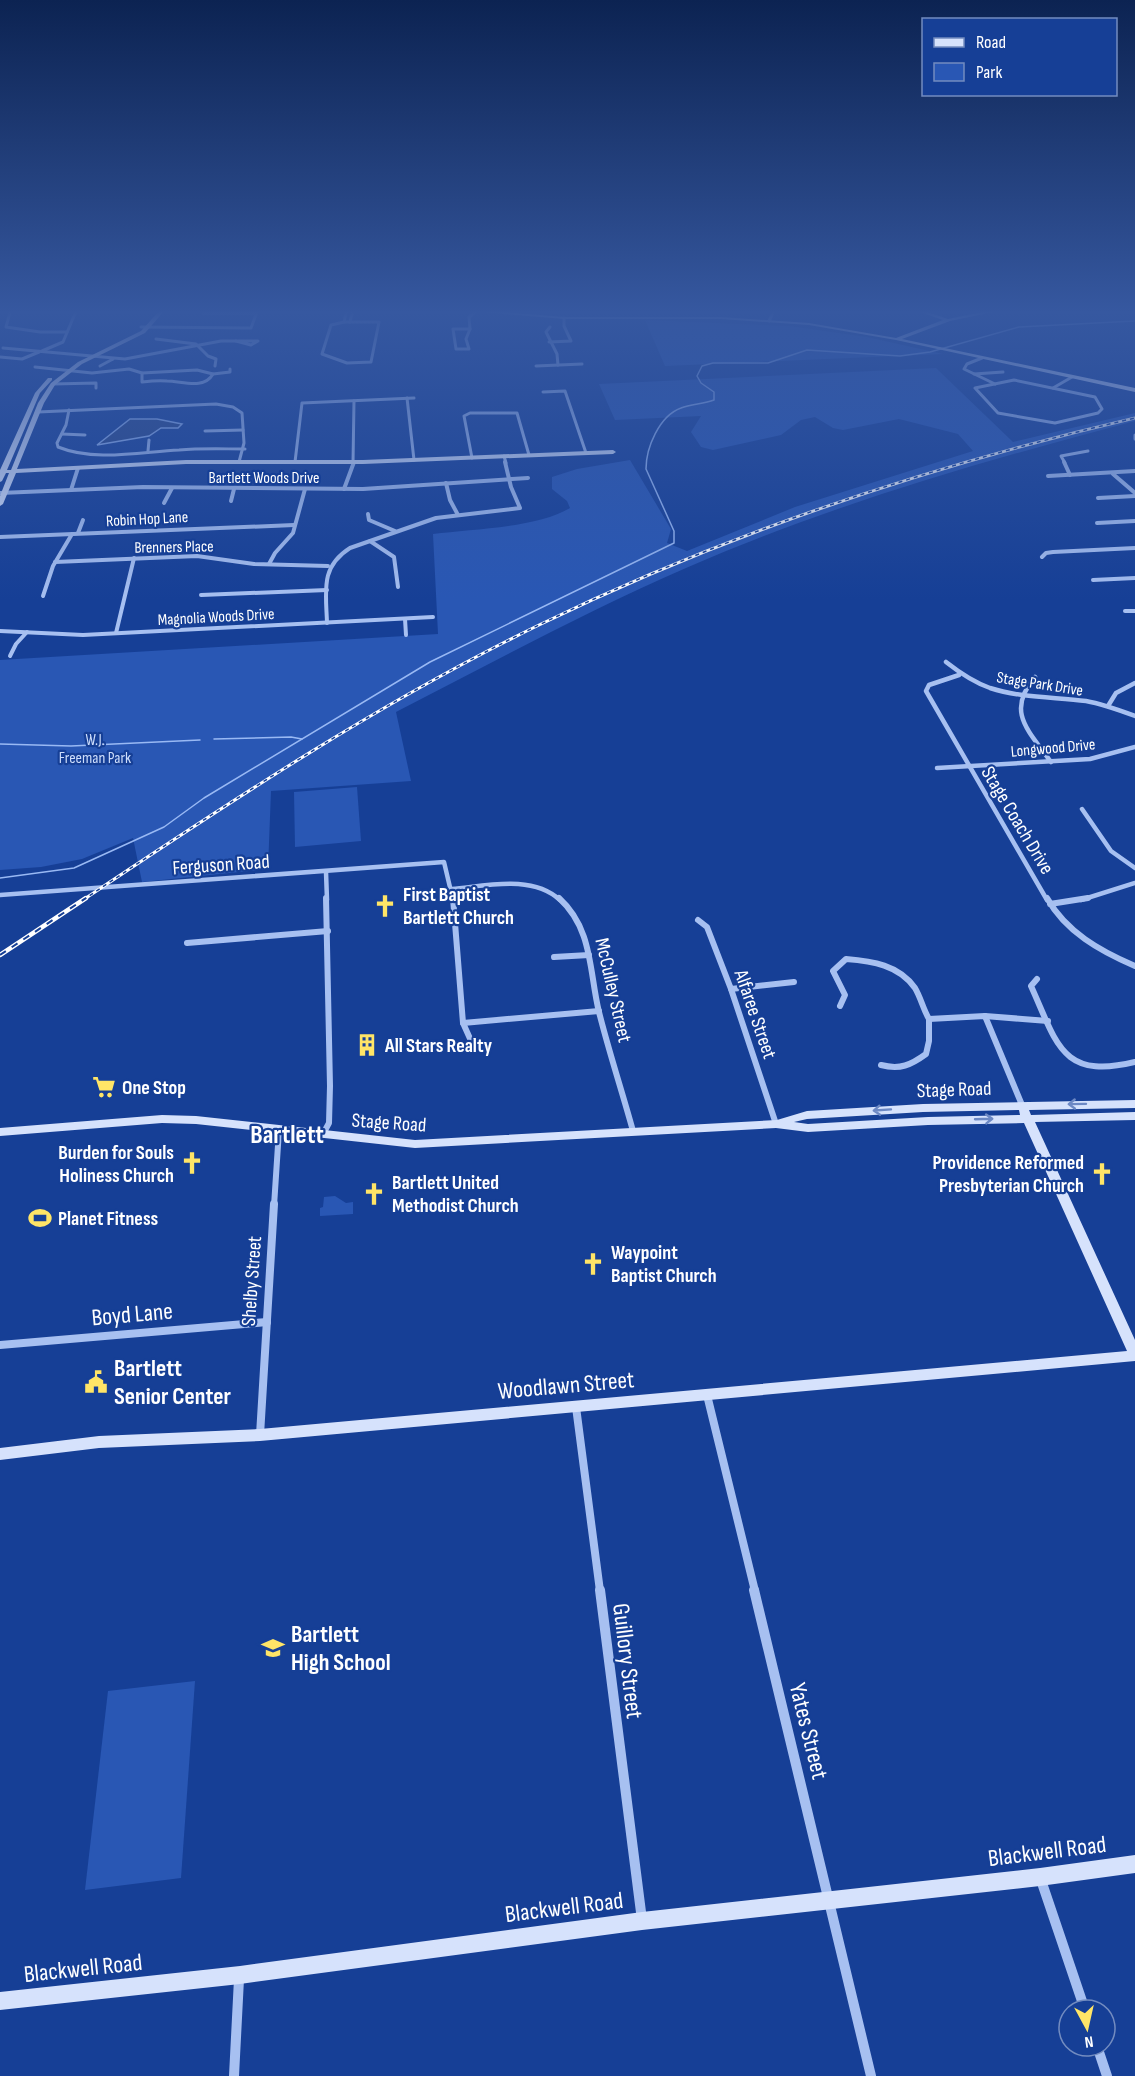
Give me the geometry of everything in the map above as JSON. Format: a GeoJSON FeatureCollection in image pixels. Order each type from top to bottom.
{"type":"FeatureCollection","features":[{"type":"Feature","properties":{"kind":"main road"},"geometry":{"type":"LineString","coordinates":[[0,480],[33,406]]}},
{"type":"Feature","properties":{"kind":"main road"},"geometry":{"type":"LineString","coordinates":[[0,504],[2,493],[12,475],[40,406]]}},
{"type":"Feature","properties":{"kind":"main road"},"geometry":{"type":"LineString","coordinates":[[19,436],[28,435]]}},
{"type":"Feature","properties":{"kind":"main road"},"geometry":{"type":"LineString","coordinates":[[2,472],[12,475],[33,470],[186,462],[354,462],[613,452]]}},
{"type":"Feature","properties":{"kind":"main road"},"geometry":{"type":"LineString","coordinates":[[16,464],[44,470]]}},
{"type":"Feature","properties":{"kind":"main road","name":"Stage Road"},"geometry":{"type":"LineString","coordinates":[[776,1124],[807,1115],[923,1108],[1135,1104]]}},
{"type":"Feature","properties":{"kind":"main road"},"geometry":{"type":"LineString","coordinates":[[1022,1105],[1135,1355]]}},
{"type":"Feature","properties":{"kind":"main road","name":"Stage Road"},"geometry":{"type":"LineString","coordinates":[[0,1131],[162,1119],[196,1120],[415,1144],[776,1124],[808,1128],[1027,1118],[1135,1116]]}},
{"type":"Feature","properties":{"kind":"main road","name":"Woodlawn Street"},"geometry":{"type":"LineString","coordinates":[[0,1454],[99,1442],[260,1435],[1135,1355]]}},
{"type":"Feature","properties":{"kind":"main road","name":"Blackwell Road"},"geometry":{"type":"LineString","coordinates":[[0,2001],[240,1975],[642,1921],[1040,1877],[1135,1864]]}},
{"type":"Feature","properties":{"kind":"street"},"geometry":{"type":"LineString","coordinates":[[191,406],[191,412]]}},
{"type":"Feature","properties":{"kind":"street"},"geometry":{"type":"LineString","coordinates":[[38,412],[195,406]]}},
{"type":"Feature","properties":{"kind":"street"},"geometry":{"type":"LineString","coordinates":[[228,406],[241,412],[246,441],[245,449],[238,462]]}},
{"type":"Feature","properties":{"kind":"street"},"geometry":{"type":"LineString","coordinates":[[295,462],[302,406]]}},
{"type":"Feature","properties":{"kind":"street"},"geometry":{"type":"LineString","coordinates":[[344,489],[354,462],[354,406]]}},
{"type":"Feature","properties":{"kind":"street"},"geometry":{"type":"LineString","coordinates":[[408,406],[414,460]]}},
{"type":"Feature","properties":{"kind":"street"},"geometry":{"type":"LineString","coordinates":[[570,406],[586,453]]}},
{"type":"Feature","properties":{"kind":"street"},"geometry":{"type":"LineString","coordinates":[[992,406],[998,412],[1055,423],[1098,413],[1102,409],[1100,406]]}},
{"type":"Feature","properties":{"kind":"street"},"geometry":{"type":"LineString","coordinates":[[69,410],[57,445],[67,451],[90,454],[245,449]]}},
{"type":"Feature","properties":{"kind":"street"},"geometry":{"type":"LineString","coordinates":[[472,458],[465,414],[517,413],[529,455]]}},
{"type":"Feature","properties":{"kind":"street"},"geometry":{"type":"LineString","coordinates":[[206,431],[243,430]]}},
{"type":"Feature","properties":{"kind":"street"},"geometry":{"type":"LineString","coordinates":[[62,434],[85,435]]}},
{"type":"Feature","properties":{"kind":"street"},"geometry":{"type":"LineString","coordinates":[[148,451],[149,440]]}},
{"type":"Feature","properties":{"kind":"street"},"geometry":{"type":"LineString","coordinates":[[1070,475],[1060,456],[1088,451]]}},
{"type":"Feature","properties":{"kind":"street"},"geometry":{"type":"LineString","coordinates":[[327,622],[328,566],[338,555],[432,519],[520,508],[504,456]]}},
{"type":"Feature","properties":{"kind":"street"},"geometry":{"type":"LineString","coordinates":[[71,490],[78,468]]}},
{"type":"Feature","properties":{"kind":"street"},"geometry":{"type":"LineString","coordinates":[[1048,476],[1135,471]]}},
{"type":"Feature","properties":{"kind":"street"},"geometry":{"type":"LineString","coordinates":[[1113,474],[1135,495]]}},
{"type":"Feature","properties":{"kind":"street","name":"Bartlett Woods Drive"},"geometry":{"type":"LineString","coordinates":[[2,493],[172,488],[344,489],[528,478]]}},
{"type":"Feature","properties":{"kind":"street"},"geometry":{"type":"LineString","coordinates":[[446,483],[450,500],[458,515]]}},
{"type":"Feature","properties":{"kind":"street"},"geometry":{"type":"LineString","coordinates":[[164,503],[172,488]]}},
{"type":"Feature","properties":{"kind":"street"},"geometry":{"type":"LineString","coordinates":[[231,501],[234,489]]}},
{"type":"Feature","properties":{"kind":"street"},"geometry":{"type":"LineString","coordinates":[[269,564],[275,553],[292,534],[305,489]]}},
{"type":"Feature","properties":{"kind":"street"},"geometry":{"type":"LineString","coordinates":[[1098,498],[1135,495]]}},
{"type":"Feature","properties":{"kind":"street"},"geometry":{"type":"LineString","coordinates":[[368,514],[369,520],[396,532]]}},
{"type":"Feature","properties":{"kind":"street"},"geometry":{"type":"LineString","coordinates":[[78,533],[83,520]]}},
{"type":"Feature","properties":{"kind":"street"},"geometry":{"type":"LineString","coordinates":[[1097,523],[1135,521]]}},
{"type":"Feature","properties":{"kind":"street","name":"Robin Hop Lane"},"geometry":{"type":"LineString","coordinates":[[0,537],[294,525]]}},
{"type":"Feature","properties":{"kind":"street"},"geometry":{"type":"LineString","coordinates":[[43,596],[55,562],[72,534]]}},
{"type":"Feature","properties":{"kind":"street"},"geometry":{"type":"LineString","coordinates":[[370,541],[394,556],[398,587]]}},
{"type":"Feature","properties":{"kind":"street"},"geometry":{"type":"LineString","coordinates":[[1042,557],[1046,553],[1053,552],[1135,548]]}},
{"type":"Feature","properties":{"kind":"street","name":"Brenners Place"},"geometry":{"type":"LineString","coordinates":[[55,562],[202,556],[269,564],[328,566]]}},
{"type":"Feature","properties":{"kind":"street"},"geometry":{"type":"LineString","coordinates":[[116,633],[134,558]]}},
{"type":"Feature","properties":{"kind":"street"},"geometry":{"type":"LineString","coordinates":[[1094,580],[1135,578]]}},
{"type":"Feature","properties":{"kind":"street"},"geometry":{"type":"LineString","coordinates":[[202,588],[200,596],[327,590]]}},
{"type":"Feature","properties":{"kind":"street"},"geometry":{"type":"LineString","coordinates":[[1125,611],[1135,611]]}},
{"type":"Feature","properties":{"kind":"street","name":"Magnolia Woods Drive"},"geometry":{"type":"LineString","coordinates":[[0,631],[77,635],[433,617]]}},
{"type":"Feature","properties":{"kind":"street"},"geometry":{"type":"LineString","coordinates":[[405,619],[406,635]]}},
{"type":"Feature","properties":{"kind":"street"},"geometry":{"type":"LineString","coordinates":[[10,656],[14,647],[27,632]]}},
{"type":"Feature","properties":{"kind":"street","name":"Stage Park Drive"},"geometry":{"type":"LineString","coordinates":[[946,662],[959,675],[993,690],[1108,706],[1135,716]]}},
{"type":"Feature","properties":{"kind":"street","name":"Stage Coach Drive"},"geometry":{"type":"LineString","coordinates":[[959,675],[929,685],[926,691],[1050,904],[1064,923],[1100,952],[1135,966]]}},
{"type":"Feature","properties":{"kind":"street"},"geometry":{"type":"LineString","coordinates":[[1035,677],[1021,695],[1020,712],[1025,725],[1051,762]]}},
{"type":"Feature","properties":{"kind":"street"},"geometry":{"type":"LineString","coordinates":[[1108,706],[1116,693],[1135,683]]}},
{"type":"Feature","properties":{"kind":"street","name":"Longwood Drive"},"geometry":{"type":"LineString","coordinates":[[937,768],[1090,759],[1135,747]]}},
{"type":"Feature","properties":{"kind":"street"},"geometry":{"type":"LineString","coordinates":[[1082,809],[1111,851],[1135,868]]}},
{"type":"Feature","properties":{"kind":"street","name":"Ferguson Road"},"geometry":{"type":"LineString","coordinates":[[0,895],[444,862],[452,889]]}},
{"type":"Feature","properties":{"kind":"street"},"geometry":{"type":"LineString","coordinates":[[323,1134],[329,1123],[330,1086],[326,872]]}},
{"type":"Feature","properties":{"kind":"street"},"geometry":{"type":"LineString","coordinates":[[1050,904],[1099,897],[1135,883]]}},
{"type":"Feature","properties":{"kind":"street","name":"McCulley Street"},"geometry":{"type":"LineString","coordinates":[[452,889],[514,884],[531,886],[552,893],[566,905],[585,934],[599,1011],[633,1131]]}},
{"type":"Feature","properties":{"kind":"street"},"geometry":{"type":"LineString","coordinates":[[452,889],[463,1023],[472,1043]]}},
{"type":"Feature","properties":{"kind":"street","name":"Alfaree Street"},"geometry":{"type":"LineString","coordinates":[[698,920],[707,927],[731,989],[776,1124]]}},
{"type":"Feature","properties":{"kind":"street"},"geometry":{"type":"LineString","coordinates":[[187,942],[328,931]]}},
{"type":"Feature","properties":{"kind":"street"},"geometry":{"type":"LineString","coordinates":[[554,957],[589,955]]}},
{"type":"Feature","properties":{"kind":"street"},"geometry":{"type":"LineString","coordinates":[[840,1006],[845,995],[833,971],[846,959],[864,960],[889,966],[906,977],[917,991],[920,1005],[929,1019],[929,1041],[926,1054],[913,1064],[896,1070],[880,1065]]}},
{"type":"Feature","properties":{"kind":"street"},"geometry":{"type":"LineString","coordinates":[[1037,979],[1031,986],[1062,1049],[1070,1059],[1088,1066],[1120,1066],[1135,1062]]}},
{"type":"Feature","properties":{"kind":"street"},"geometry":{"type":"LineString","coordinates":[[731,989],[794,982]]}},
{"type":"Feature","properties":{"kind":"street"},"geometry":{"type":"LineString","coordinates":[[463,1023],[599,1011]]}},
{"type":"Feature","properties":{"kind":"street"},"geometry":{"type":"LineString","coordinates":[[929,1019],[985,1016],[1048,1021]]}},
{"type":"Feature","properties":{"kind":"street"},"geometry":{"type":"LineString","coordinates":[[985,1016],[1022,1105]]}},
{"type":"Feature","properties":{"kind":"street","name":"Shelby Street"},"geometry":{"type":"LineString","coordinates":[[260,1435],[279,1130]]}},
{"type":"Feature","properties":{"kind":"street","name":"Boyd Lane"},"geometry":{"type":"LineString","coordinates":[[0,1345],[267,1322]]}},
{"type":"Feature","properties":{"kind":"street","name":"Yates Street"},"geometry":{"type":"LineString","coordinates":[[707,1395],[871,2076]]}},
{"type":"Feature","properties":{"kind":"street","name":"Guillory Street"},"geometry":{"type":"LineString","coordinates":[[576,1407],[642,1921]]}},
{"type":"Feature","properties":{"kind":"street"},"geometry":{"type":"LineString","coordinates":[[1040,1877],[1081,1998]]}},
{"type":"Feature","properties":{"kind":"street"},"geometry":{"type":"LineString","coordinates":[[234,2076],[240,1975]]}},
{"type":"Feature","properties":{"kind":"street"},"geometry":{"type":"LineString","coordinates":[[1101,2058],[1107,2076]]}},
{"type":"Feature","properties":{"kind":"green space","name":"W.J. Freeman Park"},"geometry":{"type":"Polygon","coordinates":[[[609,406],[975,406],[1013,442],[1135,413],[1135,421],[964,468],[851,504],[740,545],[576,620],[396,712],[411,781],[271,791],[268,869],[142,882],[133,838],[82,859],[41,867],[0,870],[0,660],[438,634],[433,534],[522,524],[556,515],[570,508],[567,501],[552,489],[552,477],[577,469],[630,460],[671,529],[667,543],[687,551],[795,507],[973,451],[958,434],[899,419],[843,430],[833,428],[815,417],[801,420],[781,435],[713,450],[701,447],[691,432],[701,416],[615,420],[609,406]]]}},
{"type":"Feature","properties":{"kind":"green space"},"geometry":{"type":"Polygon","coordinates":[[[357,787],[361,841],[295,847],[294,792],[357,787]]]}},
{"type":"Feature","properties":{"kind":"green space"},"geometry":{"type":"Polygon","coordinates":[[[335,1196],[346,1203],[353,1202],[353,1214],[320,1216],[324,1197],[335,1196]]]}},
{"type":"Feature","properties":{"kind":"green space"},"geometry":{"type":"Polygon","coordinates":[[[195,1681],[181,1878],[85,1890],[108,1691],[195,1681]]]}},
{"type":"Feature","properties":{"kind":"shaded area"},"geometry":{"type":"Polygon","coordinates":[[[130,419],[157,419],[182,424],[178,428],[161,428],[149,436],[97,445],[130,419]]]}},
{"type":"Feature","properties":{"kind":"waterway"},"geometry":{"type":"LineString","coordinates":[[0,878],[74,868],[164,827],[204,798],[430,662],[674,543],[674,531],[646,469],[648,452],[660,425],[673,412],[690,406]]}},
{"type":"Feature","properties":{"kind":"waterway"},"geometry":{"type":"LineString","coordinates":[[214,739],[291,737],[302,739]]}},
{"type":"Feature","properties":{"kind":"waterway"},"geometry":{"type":"LineString","coordinates":[[0,744],[71,746],[200,740]]}},
{"type":"Feature","properties":{"kind":"railway"},"geometry":{"type":"LineString","coordinates":[[86,898],[250,790],[363,720],[480,655],[611,591],[757,531],[906,480],[1135,418]]}},
{"type":"Feature","properties":{"kind":"railway"},"geometry":{"type":"LineString","coordinates":[[0,955],[86,898]]}},
{"type":"Feature","properties":{"kind":"place","name":"First Baptist Bartlett Church"},"geometry":{"type":"Point","coordinates":[385,906]}},
{"type":"Feature","properties":{"kind":"place","name":"All Stars Realty"},"geometry":{"type":"Point","coordinates":[367,1045]}},
{"type":"Feature","properties":{"kind":"place","name":"One Stop"},"geometry":{"type":"Point","coordinates":[104,1087]}},
{"type":"Feature","properties":{"kind":"place","name":"Burden for Souls Holiness Church"},"geometry":{"type":"Point","coordinates":[192,1163]}},
{"type":"Feature","properties":{"kind":"place","name":"Providence Reformed Presbyterian Church"},"geometry":{"type":"Point","coordinates":[1102,1174]}},
{"type":"Feature","properties":{"kind":"place","name":"Bartlett United Methodist Church"},"geometry":{"type":"Point","coordinates":[374,1194]}},
{"type":"Feature","properties":{"kind":"place","name":"Planet Fitness"},"geometry":{"type":"Point","coordinates":[40,1218]}},
{"type":"Feature","properties":{"kind":"place","name":"Waypoint Baptist Church"},"geometry":{"type":"Point","coordinates":[593,1264]}},
{"type":"Feature","properties":{"kind":"place","name":"Bartlett Senior Center"},"geometry":{"type":"Point","coordinates":[96,1382]}},
{"type":"Feature","properties":{"kind":"place","name":"Bartlett High School"},"geometry":{"type":"Point","coordinates":[273,1648]}},
{"type":"Feature","properties":{"kind":"district","name":"Bartlett"},"geometry":{"type":"Point","coordinates":[287,1134]}}]}
